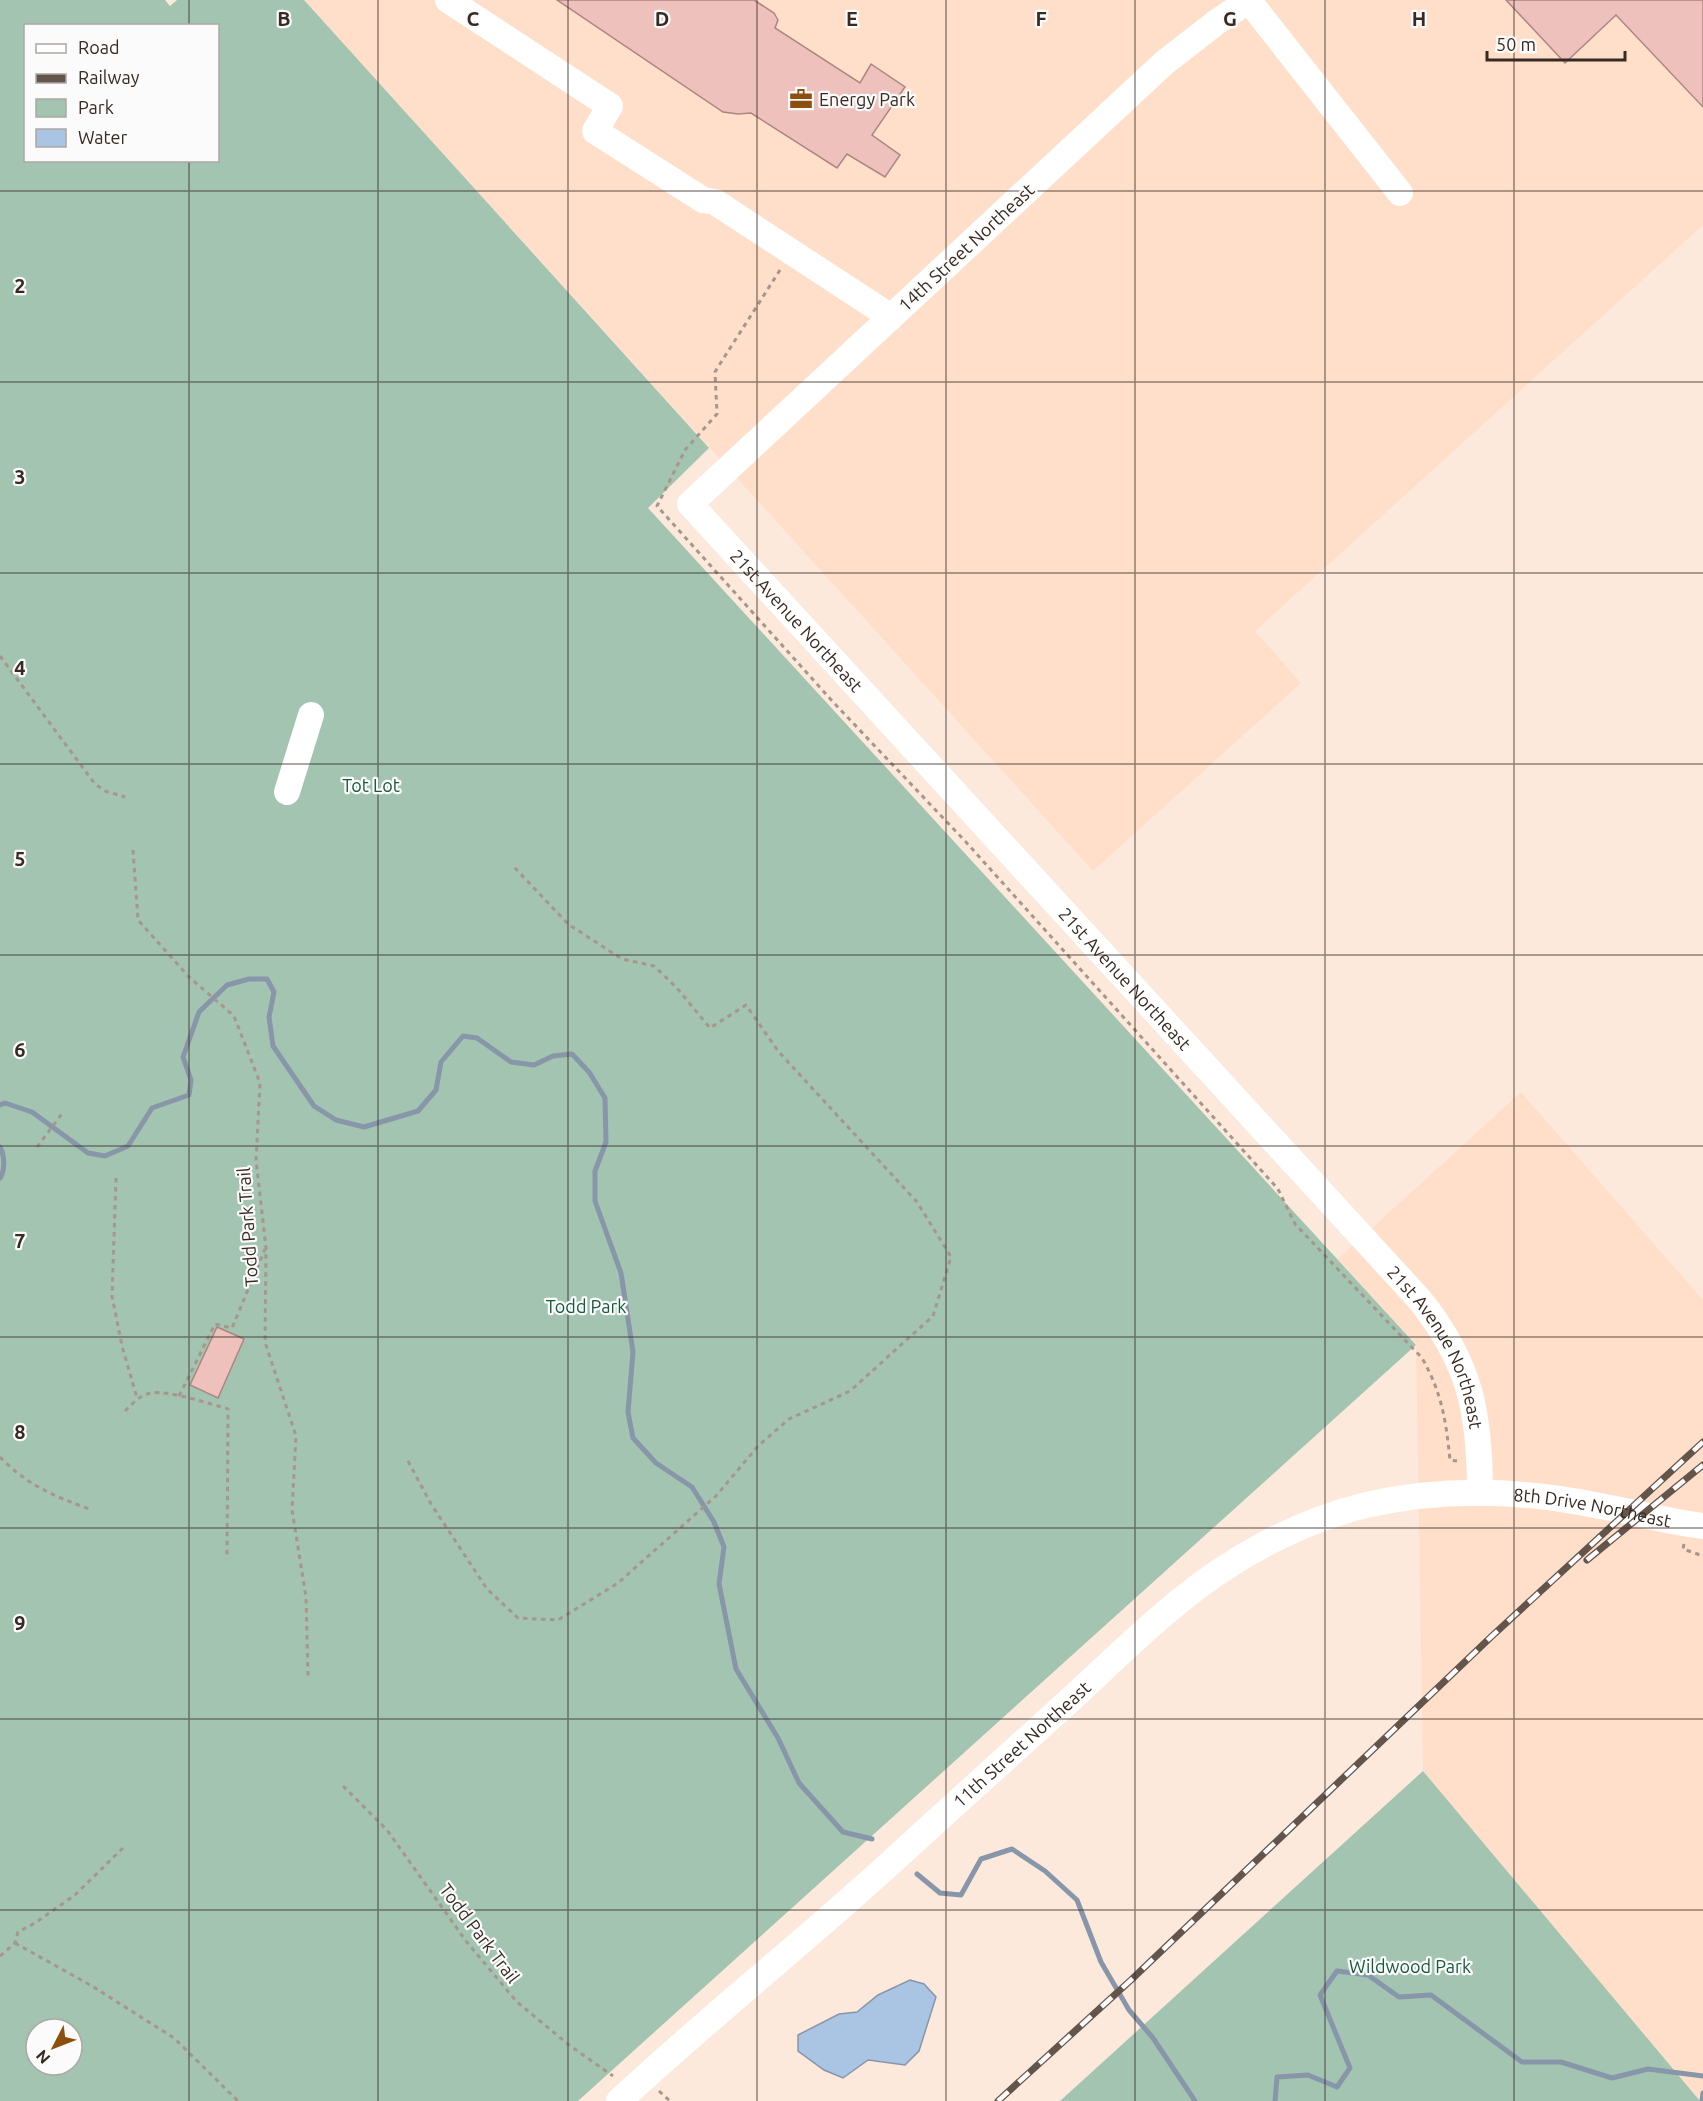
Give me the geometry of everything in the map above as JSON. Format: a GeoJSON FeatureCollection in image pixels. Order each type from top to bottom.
{"type":"FeatureCollection","features":[{"type":"Feature","properties":{"kind":"street"},"geometry":{"type":"LineString","coordinates":[[448,0],[610,106],[595,131],[703,201],[715,202],[793,251],[891,317]]}},
{"type":"Feature","properties":{"kind":"street"},"geometry":{"type":"LineString","coordinates":[[1250,0],[1400,193]]}},
{"type":"Feature","properties":{"kind":"street","name":"14th Street Northeast"},"geometry":{"type":"LineString","coordinates":[[690,504],[1164,63],[1218,21],[1250,0]]}},
{"type":"Feature","properties":{"kind":"street","name":"21st Avenue Northeast"},"geometry":{"type":"LineString","coordinates":[[690,504],[1419,1299],[1440,1325],[1467,1381],[1477,1422],[1480,1492]]}},
{"type":"Feature","properties":{"kind":"street"},"geometry":{"type":"LineString","coordinates":[[287,792],[311,715]]}},
{"type":"Feature","properties":{"kind":"street","name":"8th Drive Northeast"},"geometry":{"type":"LineString","coordinates":[[1480,1492],[1531,1494],[1703,1526]]}},
{"type":"Feature","properties":{"kind":"street","name":"11th Street Northeast"},"geometry":{"type":"LineString","coordinates":[[617,2089],[751,1983],[876,1876],[1176,1604],[1244,1555],[1322,1519],[1365,1506],[1406,1498],[1480,1492]]}},
{"type":"Feature","properties":{"kind":"path"},"geometry":{"type":"LineString","coordinates":[[793,251],[715,372],[717,414],[685,450],[657,506],[834,703],[965,841],[1278,1189],[1295,1224],[1422,1358],[1432,1376],[1445,1413],[1450,1460],[1480,1461]]}},
{"type":"Feature","properties":{"kind":"path"},"geometry":{"type":"LineString","coordinates":[[0,656],[95,784],[105,791],[125,797]]}},
{"type":"Feature","properties":{"kind":"path","name":"Todd Park Trail"},"geometry":{"type":"LineString","coordinates":[[133,850],[138,920],[189,977],[234,1016],[260,1083],[256,1160],[266,1248],[265,1342],[296,1436],[292,1510],[306,1597],[308,1676]]}},
{"type":"Feature","properties":{"kind":"path"},"geometry":{"type":"LineString","coordinates":[[408,1461],[431,1504],[487,1589],[518,1618],[558,1620],[618,1583],[716,1496],[758,1446],[789,1419],[850,1391],[933,1316],[951,1257],[917,1202],[778,1051],[746,1005],[710,1028],[676,987],[654,966],[622,959],[568,924],[514,867]]}},
{"type":"Feature","properties":{"kind":"path"},"geometry":{"type":"LineString","coordinates":[[37,1148],[64,1111]]}},
{"type":"Feature","properties":{"kind":"path"},"geometry":{"type":"LineString","coordinates":[[116,1178],[112,1296],[122,1346],[137,1398]]}},
{"type":"Feature","properties":{"kind":"path"},"geometry":{"type":"LineString","coordinates":[[178,1396],[215,1324],[232,1328],[266,1248]]}},
{"type":"Feature","properties":{"kind":"path"},"geometry":{"type":"LineString","coordinates":[[124,1411],[137,1398],[153,1392],[228,1409],[227,1559]]}},
{"type":"Feature","properties":{"kind":"path"},"geometry":{"type":"LineString","coordinates":[[0,1457],[10,1467],[48,1494],[92,1510]]}},
{"type":"Feature","properties":{"kind":"path","name":"Todd Park Trail"},"geometry":{"type":"LineString","coordinates":[[343,1786],[387,1830],[466,1941],[517,2002],[617,2089]]}},
{"type":"Feature","properties":{"kind":"path"},"geometry":{"type":"LineString","coordinates":[[0,1956],[15,1943],[18,1932],[75,1895],[126,1845]]}},
{"type":"Feature","properties":{"kind":"path"},"geometry":{"type":"LineString","coordinates":[[15,1943],[92,1986],[174,2038],[238,2101]]}},
{"type":"Feature","properties":{"kind":"path"},"geometry":{"type":"LineString","coordinates":[[658,2091],[670,2101]]}},
{"type":"Feature","properties":{"kind":"shaded area"},"geometry":{"type":"Polygon","coordinates":[[[304,0],[1703,0],[1703,225],[1255,631],[1301,683],[1093,871],[304,0]]]}},
{"type":"Feature","properties":{"kind":"shaded area"},"geometry":{"type":"Polygon","coordinates":[[[1521,1092],[1703,1300],[1703,2101],[1700,2101],[1423,1771],[1416,1345],[1338,1259],[1521,1092]]]}},
{"type":"Feature","properties":{"kind":"green space","name":"Todd Park"},"geometry":{"type":"Polygon","coordinates":[[[0,0],[165,0],[170,6],[177,0],[304,0],[709,448],[648,508],[1416,1345],[578,2101],[0,2101],[0,0]]]}},
{"type":"Feature","properties":{"kind":"green space","name":"Wildwood Park"},"geometry":{"type":"Polygon","coordinates":[[[1423,1771],[1700,2101],[1060,2101],[1423,1771]]]}},
{"type":"Feature","properties":{"kind":"water"},"geometry":{"type":"Polygon","coordinates":[[[910,1980],[924,1984],[936,1997],[919,2051],[905,2065],[868,2060],[843,2078],[824,2070],[798,2051],[798,2035],[839,2014],[857,2012],[878,1995],[910,1980]]]}},
{"type":"Feature","properties":{"kind":"building","name":"Energy Park"},"geometry":{"type":"Polygon","coordinates":[[[557,0],[754,0],[774,13],[778,20],[775,28],[860,83],[871,64],[905,87],[872,135],[900,155],[885,177],[847,154],[837,168],[751,113],[723,112],[557,0]]]}},
{"type":"Feature","properties":{"kind":"building"},"geometry":{"type":"Polygon","coordinates":[[[1506,0],[1703,0],[1703,107],[1616,15],[1565,63],[1506,0]]]}},
{"type":"Feature","properties":{"kind":"building"},"geometry":{"type":"Polygon","coordinates":[[[217,1327],[244,1339],[218,1398],[190,1385],[217,1327]]]}},
{"type":"Feature","properties":{"kind":"waterway"},"geometry":{"type":"LineString","coordinates":[[0,1105],[5,1103],[32,1112],[88,1153],[105,1156],[128,1146],[152,1108],[189,1095],[191,1080],[183,1057],[199,1012],[227,985],[249,979],[267,979],[274,992],[269,1017],[273,1046],[314,1106],[336,1120],[364,1127],[418,1111],[436,1090],[441,1062],[463,1036],[477,1038],[511,1062],[534,1065],[553,1056],[572,1054],[589,1072],[605,1098],[606,1142],[595,1171],[595,1201],[621,1273],[633,1352],[628,1412],[633,1438],[656,1463],[692,1487],[714,1522],[724,1547],[719,1584],[736,1669],[778,1738],[799,1783],[843,1832],[872,1839]]}},
{"type":"Feature","properties":{"kind":"waterway"},"geometry":{"type":"LineString","coordinates":[[0,1147],[4,1163],[0,1178]]}},
{"type":"Feature","properties":{"kind":"waterway"},"geometry":{"type":"LineString","coordinates":[[917,1874],[940,1893],[961,1895],[981,1859],[1012,1849],[1045,1871],[1077,1900],[1101,1962],[1129,2010],[1153,2038],[1195,2101]]}},
{"type":"Feature","properties":{"kind":"waterway"},"geometry":{"type":"LineString","coordinates":[[1275,2101],[1277,2077],[1308,2075],[1337,2087],[1350,2068],[1320,1995],[1337,1971],[1368,1975],[1399,1997],[1431,1995],[1522,2062],[1561,2062],[1612,2078],[1648,2069],[1703,2076]]}},
{"type":"Feature","properties":{"kind":"waterway"},"geometry":{"type":"LineString","coordinates":[[1702,2101],[1703,2093]]}},
{"type":"Feature","properties":{"kind":"railway"},"geometry":{"type":"LineString","coordinates":[[998,2101],[1131,1980],[1492,1636],[1703,1442]]}},
{"type":"Feature","properties":{"kind":"railway"},"geometry":{"type":"LineString","coordinates":[[1587,1560],[1703,1465]]}},
{"type":"Feature","properties":{"kind":"place","name":"Energy Park"},"geometry":{"type":"Point","coordinates":[801,99]}},
{"type":"Feature","properties":{"kind":"park label","name":"Tot Lot"},"geometry":{"type":"Point","coordinates":[371,785]}}]}
